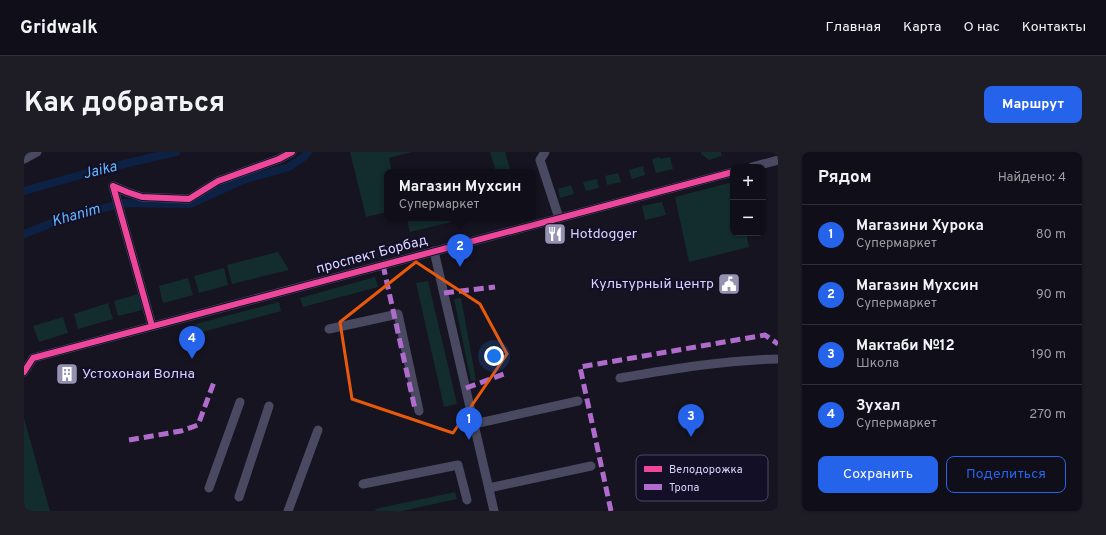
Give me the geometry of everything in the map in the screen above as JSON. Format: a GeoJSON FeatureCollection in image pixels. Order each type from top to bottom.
{"type":"FeatureCollection","features":[{"type":"Feature","properties":{"kind":"street"},"geometry":{"type":"LineString","coordinates":[[24,159],[37,152]]}},
{"type":"Feature","properties":{"kind":"street"},"geometry":{"type":"LineString","coordinates":[[152,326],[113,186],[142,197],[190,199],[218,181],[279,159],[292,152]]}},
{"type":"Feature","properties":{"kind":"street"},"geometry":{"type":"LineString","coordinates":[[545,152],[540,160],[559,218]]}},
{"type":"Feature","properties":{"kind":"street"},"geometry":{"type":"LineString","coordinates":[[763,164],[778,160]]}},
{"type":"Feature","properties":{"kind":"street","name":"проспект Борбад"},"geometry":{"type":"LineString","coordinates":[[33,358],[730,173]]}},
{"type":"Feature","properties":{"kind":"street"},"geometry":{"type":"LineString","coordinates":[[434,251],[494,511]]}},
{"type":"Feature","properties":{"kind":"street"},"geometry":{"type":"LineString","coordinates":[[329,330],[398,314],[419,411]]}},
{"type":"Feature","properties":{"kind":"street"},"geometry":{"type":"LineString","coordinates":[[24,365],[33,358]]}},
{"type":"Feature","properties":{"kind":"street"},"geometry":{"type":"LineString","coordinates":[[24,372],[33,358]]}},
{"type":"Feature","properties":{"kind":"street"},"geometry":{"type":"LineString","coordinates":[[620,378],[693,366],[750,360],[778,359]]}},
{"type":"Feature","properties":{"kind":"street"},"geometry":{"type":"LineString","coordinates":[[474,424],[578,400]]}},
{"type":"Feature","properties":{"kind":"street"},"geometry":{"type":"LineString","coordinates":[[209,488],[240,402]]}},
{"type":"Feature","properties":{"kind":"street"},"geometry":{"type":"LineString","coordinates":[[239,497],[269,406]]}},
{"type":"Feature","properties":{"kind":"street"},"geometry":{"type":"LineString","coordinates":[[288,511],[318,430]]}},
{"type":"Feature","properties":{"kind":"street"},"geometry":{"type":"LineString","coordinates":[[363,484],[458,465],[467,500]]}},
{"type":"Feature","properties":{"kind":"street"},"geometry":{"type":"LineString","coordinates":[[489,488],[591,466]]}},
{"type":"Feature","properties":{"kind":"highlighted area"},"geometry":{"type":"Polygon","coordinates":[[[416,262],[480,304],[507,354],[453,433],[352,399],[340,322],[416,262]]]}},
{"type":"Feature","properties":{"kind":"green space"},"geometry":{"type":"Polygon","coordinates":[[[350,152],[412,152],[389,158],[391,169],[384,169],[384,213],[366,217],[350,152]]]}},
{"type":"Feature","properties":{"kind":"green space"},"geometry":{"type":"Polygon","coordinates":[[[490,152],[505,152],[510,169],[495,169],[490,152]]]}},
{"type":"Feature","properties":{"kind":"green space"},"geometry":{"type":"Polygon","coordinates":[[[701,152],[721,152],[722,156],[709,160],[701,154],[701,152]]]}},
{"type":"Feature","properties":{"kind":"green space"},"geometry":{"type":"Polygon","coordinates":[[[660,157],[660,159],[670,157],[673,169],[656,173],[652,159],[660,157]]]}},
{"type":"Feature","properties":{"kind":"green space"},"geometry":{"type":"Polygon","coordinates":[[[643,166],[645,175],[632,179],[629,170],[643,166]]]}},
{"type":"Feature","properties":{"kind":"green space"},"geometry":{"type":"Polygon","coordinates":[[[618,173],[621,182],[607,185],[605,176],[618,173]]]}},
{"type":"Feature","properties":{"kind":"green space"},"geometry":{"type":"Polygon","coordinates":[[[597,179],[599,188],[586,191],[583,182],[597,179]]]}},
{"type":"Feature","properties":{"kind":"green space"},"geometry":{"type":"Polygon","coordinates":[[[730,183],[730,236],[747,236],[749,247],[689,262],[675,197],[730,183]]]}},
{"type":"Feature","properties":{"kind":"green space"},"geometry":{"type":"Polygon","coordinates":[[[571,185],[574,194],[560,198],[558,189],[571,185]]]}},
{"type":"Feature","properties":{"kind":"green space"},"geometry":{"type":"Polygon","coordinates":[[[662,202],[666,215],[645,220],[642,206],[662,202]]]}},
{"type":"Feature","properties":{"kind":"green space"},"geometry":{"type":"Polygon","coordinates":[[[407,221],[451,221],[451,222],[410,232],[407,221]]]}},
{"type":"Feature","properties":{"kind":"green space"},"geometry":{"type":"Polygon","coordinates":[[[278,252],[289,270],[232,284],[227,265],[278,252]]]}},
{"type":"Feature","properties":{"kind":"green space"},"geometry":{"type":"Polygon","coordinates":[[[224,268],[228,285],[199,293],[194,276],[224,268]]]}},
{"type":"Feature","properties":{"kind":"green space"},"geometry":{"type":"Polygon","coordinates":[[[375,277],[378,287],[303,307],[300,298],[375,277]]]}},
{"type":"Feature","properties":{"kind":"green space"},"geometry":{"type":"Polygon","coordinates":[[[188,278],[193,295],[163,303],[159,286],[188,278]]]}},
{"type":"Feature","properties":{"kind":"green space"},"geometry":{"type":"Polygon","coordinates":[[[428,281],[457,404],[444,407],[416,283],[428,281]]]}},
{"type":"Feature","properties":{"kind":"green space"},"geometry":{"type":"Polygon","coordinates":[[[138,294],[142,310],[118,316],[114,301],[138,294]]]}},
{"type":"Feature","properties":{"kind":"green space"},"geometry":{"type":"Polygon","coordinates":[[[461,298],[476,380],[471,381],[454,299],[461,298]]]}},
{"type":"Feature","properties":{"kind":"green space"},"geometry":{"type":"Polygon","coordinates":[[[279,302],[281,311],[198,333],[196,324],[279,302]]]}},
{"type":"Feature","properties":{"kind":"green space"},"geometry":{"type":"Polygon","coordinates":[[[108,303],[113,319],[78,329],[74,314],[108,303]]]}},
{"type":"Feature","properties":{"kind":"green space"},"geometry":{"type":"Polygon","coordinates":[[[63,317],[68,333],[39,342],[33,326],[63,317]]]}},
{"type":"Feature","properties":{"kind":"green space"},"geometry":{"type":"Polygon","coordinates":[[[24,418],[50,511],[24,511],[24,418]]]}},
{"type":"Feature","properties":{"kind":"green space"},"geometry":{"type":"Polygon","coordinates":[[[455,492],[457,499],[402,511],[376,511],[375,509],[455,492]]]}},
{"type":"Feature","properties":{"kind":"waterway","name":"Jaika"},"geometry":{"type":"LineString","coordinates":[[24,191],[102,169],[176,152]]}},
{"type":"Feature","properties":{"kind":"waterway","name":"Khanim"},"geometry":{"type":"LineString","coordinates":[[24,234],[57,221],[123,203],[190,204],[243,180],[289,167],[305,156],[308,152]]}},
{"type":"Feature","properties":{"kind":"marked path"},"geometry":{"type":"LineString","coordinates":[[383,265],[415,409]]}},
{"type":"Feature","properties":{"kind":"marked path"},"geometry":{"type":"LineString","coordinates":[[444,293],[495,287]]}},
{"type":"Feature","properties":{"kind":"marked path"},"geometry":{"type":"LineString","coordinates":[[611,511],[580,367],[765,335],[778,344]]}},
{"type":"Feature","properties":{"kind":"marked path"},"geometry":{"type":"LineString","coordinates":[[466,388],[504,374]]}},
{"type":"Feature","properties":{"kind":"marked path"},"geometry":{"type":"LineString","coordinates":[[129,440],[181,431],[198,425],[214,382]]}},
{"type":"Feature","properties":{"kind":"cycle path"},"geometry":{"type":"LineString","coordinates":[[152,326],[113,186],[142,197],[189,199],[218,181],[279,159],[292,152]]}},
{"type":"Feature","properties":{"kind":"cycle path"},"geometry":{"type":"LineString","coordinates":[[24,372],[33,358],[730,173]]}},
{"type":"Feature","properties":{"kind":"place","name":"Hotdogger"},"geometry":{"type":"Point","coordinates":[555,234]}},
{"type":"Feature","properties":{"kind":"place","name":"Магазин Мухсин"},"geometry":{"type":"Point","coordinates":[460,267]}},
{"type":"Feature","properties":{"kind":"place","name":"Культурный центр"},"geometry":{"type":"Point","coordinates":[729,284]}},
{"type":"Feature","properties":{"kind":"place","name":"Зухал"},"geometry":{"type":"Point","coordinates":[192,359]}},
{"type":"Feature","properties":{"kind":"place","name":"Устохонаи Волна"},"geometry":{"type":"Point","coordinates":[67,374]}},
{"type":"Feature","properties":{"kind":"place","name":"Мактаби №12"},"geometry":{"type":"Point","coordinates":[691,437]}},
{"type":"Feature","properties":{"kind":"place","name":"Магазини Хурока"},"geometry":{"type":"Point","coordinates":[469,440]}}]}
